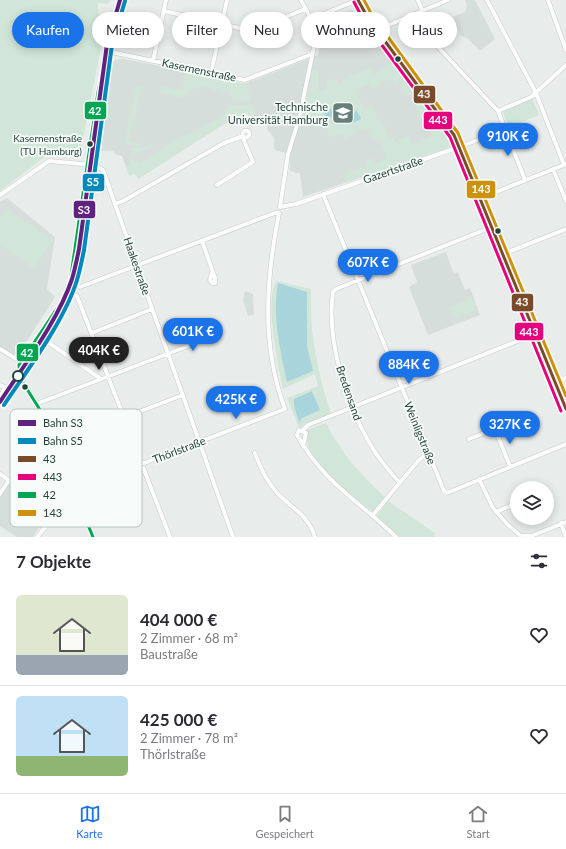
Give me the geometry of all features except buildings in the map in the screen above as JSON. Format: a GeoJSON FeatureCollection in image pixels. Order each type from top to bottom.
{"type":"FeatureCollection","features":[{"type":"Feature","properties":{"kind":"main road"},"geometry":{"type":"LineString","coordinates":[[358,0],[366,12]]}},
{"type":"Feature","properties":{"kind":"main road"},"geometry":{"type":"LineString","coordinates":[[390,47],[448,125],[460,146],[566,409]]}},
{"type":"Feature","properties":{"kind":"street"},"geometry":{"type":"LineString","coordinates":[[39,409],[18,373],[21,362],[66,293],[70,282],[87,164],[106,51],[118,0]]}},
{"type":"Feature","properties":{"kind":"street"},"geometry":{"type":"LineString","coordinates":[[166,0],[164,11],[172,13]]}},
{"type":"Feature","properties":{"kind":"street"},"geometry":{"type":"LineString","coordinates":[[224,12],[227,0]]}},
{"type":"Feature","properties":{"kind":"street"},"geometry":{"type":"LineString","coordinates":[[301,0],[307,12]]}},
{"type":"Feature","properties":{"kind":"street"},"geometry":{"type":"LineString","coordinates":[[328,12],[358,0]]}},
{"type":"Feature","properties":{"kind":"street"},"geometry":{"type":"LineString","coordinates":[[418,0],[437,46],[498,111],[525,180]]}},
{"type":"Feature","properties":{"kind":"street"},"geometry":{"type":"LineString","coordinates":[[390,24],[448,0]]}},
{"type":"Feature","properties":{"kind":"street"},"geometry":{"type":"LineString","coordinates":[[481,198],[565,164],[536,93],[487,0]]}},
{"type":"Feature","properties":{"kind":"street"},"geometry":{"type":"LineString","coordinates":[[548,0],[566,50]]}},
{"type":"Feature","properties":{"kind":"street"},"geometry":{"type":"LineString","coordinates":[[232,26],[252,31],[305,9]]}},
{"type":"Feature","properties":{"kind":"street"},"geometry":{"type":"LineString","coordinates":[[153,61],[156,48]]}},
{"type":"Feature","properties":{"kind":"street"},"geometry":{"type":"LineString","coordinates":[[211,73],[216,48]]}},
{"type":"Feature","properties":{"kind":"street"},"geometry":{"type":"LineString","coordinates":[[312,54],[313,48]]}},
{"type":"Feature","properties":{"kind":"street","name":"Kasernenstraße"},"geometry":{"type":"LineString","coordinates":[[106,51],[245,80],[312,54]]}},
{"type":"Feature","properties":{"kind":"street","name":"Gazertstraße"},"geometry":{"type":"LineString","coordinates":[[312,54],[303,106],[288,157],[280,207],[296,204],[505,129]]}},
{"type":"Feature","properties":{"kind":"street"},"geometry":{"type":"LineString","coordinates":[[498,111],[536,93],[566,65]]}},
{"type":"Feature","properties":{"kind":"street"},"geometry":{"type":"LineString","coordinates":[[115,204],[124,201],[224,143],[242,136],[253,162],[217,185]]}},
{"type":"Feature","properties":{"kind":"street"},"geometry":{"type":"LineString","coordinates":[[0,195],[50,161],[87,164]]}},
{"type":"Feature","properties":{"kind":"street","name":"Haakestraße"},"geometry":{"type":"LineString","coordinates":[[87,164],[97,166],[103,170],[233,537]]}},
{"type":"Feature","properties":{"kind":"street"},"geometry":{"type":"LineString","coordinates":[[553,169],[566,201]]}},
{"type":"Feature","properties":{"kind":"street","name":"Weinligstraße"},"geometry":{"type":"LineString","coordinates":[[323,194],[444,490],[447,492],[479,479]]}},
{"type":"Feature","properties":{"kind":"street","name":"Thörlstraße"},"geometry":{"type":"LineString","coordinates":[[142,464],[284,409],[271,361],[267,314],[269,280],[279,213],[275,213],[202,241]]}},
{"type":"Feature","properties":{"kind":"street"},"geometry":{"type":"LineString","coordinates":[[358,280],[492,227]]}},
{"type":"Feature","properties":{"kind":"street"},"geometry":{"type":"LineString","coordinates":[[503,254],[566,229]]}},
{"type":"Feature","properties":{"kind":"street"},"geometry":{"type":"LineString","coordinates":[[70,282],[80,287],[202,241],[212,273]]}},
{"type":"Feature","properties":{"kind":"street","name":"Bredensand"},"geometry":{"type":"LineString","coordinates":[[358,280],[333,292],[333,330],[337,355],[352,408],[370,446],[400,483]]}},
{"type":"Feature","properties":{"kind":"street"},"geometry":{"type":"LineString","coordinates":[[80,287],[77,296],[121,409]]}},
{"type":"Feature","properties":{"kind":"street"},"geometry":{"type":"LineString","coordinates":[[66,293],[77,296]]}},
{"type":"Feature","properties":{"kind":"street"},"geometry":{"type":"LineString","coordinates":[[92,333],[152,309]]}},
{"type":"Feature","properties":{"kind":"street"},"geometry":{"type":"LineString","coordinates":[[36,404],[168,353],[212,334]]}},
{"type":"Feature","properties":{"kind":"street"},"geometry":{"type":"LineString","coordinates":[[396,537],[334,484],[314,462],[297,434],[299,430],[302,430],[308,425],[536,334]]}},
{"type":"Feature","properties":{"kind":"street"},"geometry":{"type":"LineString","coordinates":[[39,336],[101,378]]}},
{"type":"Feature","properties":{"kind":"street"},"geometry":{"type":"LineString","coordinates":[[0,349],[21,362]]}},
{"type":"Feature","properties":{"kind":"street"},"geometry":{"type":"LineString","coordinates":[[555,382],[566,378]]}},
{"type":"Feature","properties":{"kind":"street"},"geometry":{"type":"LineString","coordinates":[[0,385],[5,388],[10,388],[22,381]]}},
{"type":"Feature","properties":{"kind":"street"},"geometry":{"type":"LineString","coordinates":[[0,397],[5,388]]}},
{"type":"Feature","properties":{"kind":"street"},"geometry":{"type":"LineString","coordinates":[[142,411],[183,395]]}},
{"type":"Feature","properties":{"kind":"street"},"geometry":{"type":"LineString","coordinates":[[469,439],[524,417]]}},
{"type":"Feature","properties":{"kind":"street"},"geometry":{"type":"LineString","coordinates":[[495,429],[510,466]]}},
{"type":"Feature","properties":{"kind":"street"},"geometry":{"type":"LineString","coordinates":[[302,430],[306,435],[303,446]]}},
{"type":"Feature","properties":{"kind":"street"},"geometry":{"type":"LineString","coordinates":[[566,444],[479,479],[488,501],[496,512],[516,532],[525,537],[566,522]]}},
{"type":"Feature","properties":{"kind":"street"},"geometry":{"type":"LineString","coordinates":[[372,516],[418,461],[428,452]]}},
{"type":"Feature","properties":{"kind":"street"},"geometry":{"type":"LineString","coordinates":[[255,454],[263,473],[271,485],[307,520],[315,537]]}},
{"type":"Feature","properties":{"kind":"street"},"geometry":{"type":"LineString","coordinates":[[142,464],[170,537]]}},
{"type":"Feature","properties":{"kind":"street"},"geometry":{"type":"LineString","coordinates":[[0,474],[9,480],[0,494]]}},
{"type":"Feature","properties":{"kind":"street"},"geometry":{"type":"LineString","coordinates":[[496,512],[510,506]]}},
{"type":"Feature","properties":{"kind":"street"},"geometry":{"type":"LineString","coordinates":[[561,525],[566,537]]}},
{"type":"Feature","properties":{"kind":"street"},"geometry":{"type":"LineString","coordinates":[[37,537],[45,527]]}},
{"type":"Feature","properties":{"kind":"street"},"geometry":{"type":"LineString","coordinates":[[89,527],[93,537]]}},
{"type":"Feature","properties":{"kind":"shaded area"},"geometry":{"type":"Polygon","coordinates":[[[465,0],[474,0],[476,2],[495,39],[480,51],[468,39],[460,35],[457,27],[457,15],[465,12],[467,6],[465,0]]]}},
{"type":"Feature","properties":{"kind":"shaded area","name":"Technische Universität Hamburg"},"geometry":{"type":"Polygon","coordinates":[[[319,48],[383,48],[447,131],[454,146],[303,197],[300,174],[290,171],[290,154],[274,150],[274,138],[267,129],[268,119],[253,117],[253,109],[224,124],[138,179],[135,173],[129,176],[122,156],[115,154],[113,151],[97,151],[97,135],[112,63],[115,60],[123,59],[167,67],[244,84],[318,55],[319,48]]]}},
{"type":"Feature","properties":{"kind":"shaded area"},"geometry":{"type":"Polygon","coordinates":[[[7,198],[55,237],[47,289],[55,297],[16,358],[0,348],[0,202],[7,198]]]}},
{"type":"Feature","properties":{"kind":"shaded area"},"geometry":{"type":"Polygon","coordinates":[[[446,252],[454,274],[458,272],[465,290],[470,288],[480,315],[428,335],[409,287],[417,282],[411,265],[446,252]]]}},
{"type":"Feature","properties":{"kind":"shaded area"},"geometry":{"type":"Polygon","coordinates":[[[245,291],[253,294],[254,314],[248,316],[243,300],[245,291]]]}},
{"type":"Feature","properties":{"kind":"shaded area"},"geometry":{"type":"Polygon","coordinates":[[[9,484],[10,485],[10,527],[39,527],[33,537],[17,537],[0,526],[0,497],[9,484]]]}},
{"type":"Feature","properties":{"kind":"green space"},"geometry":{"type":"Polygon","coordinates":[[[0,0],[111,0],[108,4],[98,3],[98,12],[92,12],[92,48],[101,48],[80,154],[77,157],[50,153],[0,191],[0,0]]]}},
{"type":"Feature","properties":{"kind":"green space"},"geometry":{"type":"Polygon","coordinates":[[[394,61],[418,93],[405,96],[400,82],[395,84],[392,78],[372,88],[370,83],[356,90],[363,108],[373,106],[377,120],[381,120],[383,125],[384,124],[390,139],[393,137],[395,142],[409,136],[412,144],[432,136],[427,123],[422,124],[416,107],[422,99],[447,131],[454,146],[347,182],[345,173],[367,166],[365,161],[373,158],[375,163],[386,159],[379,137],[372,138],[369,128],[356,131],[345,139],[342,133],[334,137],[328,136],[327,125],[313,122],[311,125],[301,122],[312,70],[319,72],[318,91],[327,89],[327,81],[336,79],[338,85],[343,83],[342,79],[370,68],[373,74],[381,71],[394,61]]]}},
{"type":"Feature","properties":{"kind":"green space"},"geometry":{"type":"Polygon","coordinates":[[[186,72],[246,84],[251,100],[229,101],[234,100],[229,92],[219,92],[217,89],[215,90],[206,87],[193,89],[183,98],[160,92],[161,86],[171,88],[172,90],[182,89],[186,72]]]}},
{"type":"Feature","properties":{"kind":"green space"},"geometry":{"type":"Polygon","coordinates":[[[137,85],[143,86],[129,140],[141,145],[150,142],[139,146],[124,143],[137,85]]]}},
{"type":"Feature","properties":{"kind":"green space"},"geometry":{"type":"Polygon","coordinates":[[[532,98],[539,115],[509,127],[502,110],[532,98]]]}},
{"type":"Feature","properties":{"kind":"green space"},"geometry":{"type":"Polygon","coordinates":[[[228,105],[253,105],[252,122],[247,112],[224,124],[138,179],[135,173],[129,176],[126,166],[130,165],[133,147],[144,148],[151,143],[153,146],[132,156],[138,164],[181,137],[196,131],[226,114],[224,112],[228,109],[228,105]]]}},
{"type":"Feature","properties":{"kind":"green space"},"geometry":{"type":"Polygon","coordinates":[[[7,209],[53,240],[34,268],[0,245],[0,219],[7,209]]]}},
{"type":"Feature","properties":{"kind":"green space"},"geometry":{"type":"Polygon","coordinates":[[[277,281],[311,289],[311,321],[315,353],[331,414],[299,428],[287,398],[318,386],[315,374],[283,389],[273,334],[271,302],[273,289],[277,281]],[[313,391],[294,399],[299,422],[302,418],[319,410],[313,391]]]}},
{"type":"Feature","properties":{"kind":"green space"},"geometry":{"type":"Polygon","coordinates":[[[472,298],[476,310],[454,318],[450,307],[472,298]]]}},
{"type":"Feature","properties":{"kind":"green space"},"geometry":{"type":"Polygon","coordinates":[[[326,423],[338,444],[352,463],[386,498],[373,512],[329,475],[309,448],[306,430],[326,423]]]}},
{"type":"Feature","properties":{"kind":"green space"},"geometry":{"type":"Polygon","coordinates":[[[388,501],[435,533],[434,537],[400,537],[376,517],[388,501]]]}},
{"type":"Feature","properties":{"kind":"water"},"geometry":{"type":"Polygon","coordinates":[[[344,103],[348,107],[349,115],[353,116],[356,110],[361,118],[360,120],[348,124],[345,122],[346,113],[340,109],[331,117],[326,117],[323,112],[323,106],[336,111],[339,108],[339,105],[344,103]]]}},
{"type":"Feature","properties":{"kind":"water"},"geometry":{"type":"Polygon","coordinates":[[[278,283],[307,292],[307,346],[313,371],[287,382],[279,345],[276,321],[276,296],[278,283]]]}},
{"type":"Feature","properties":{"kind":"water"},"geometry":{"type":"Polygon","coordinates":[[[312,391],[320,410],[302,418],[299,423],[294,405],[294,399],[312,391]]]}},
{"type":"Feature","properties":{"kind":"rail line","name":"S3"},"geometry":{"type":"LineString","coordinates":[[0,402],[49,327],[66,295],[72,279],[79,249],[107,44],[120,0]]}},
{"type":"Feature","properties":{"kind":"rail line","name":"S5"},"geometry":{"type":"LineString","coordinates":[[4,405],[55,328],[77,280],[84,250],[112,45],[125,1]]}},
{"type":"Feature","properties":{"kind":"transit line","name":"42"},"geometry":{"type":"LineString","coordinates":[[39,409],[20,378],[19,365],[64,298],[70,282],[98,92],[118,0]]}},
{"type":"Feature","properties":{"kind":"transit line","name":"43"},"geometry":{"type":"LineString","coordinates":[[358,0],[368,18],[454,135],[566,409]]}},
{"type":"Feature","properties":{"kind":"transit line","name":"143"},"geometry":{"type":"LineString","coordinates":[[364,0],[372,15],[458,133],[566,396]]}},
{"type":"Feature","properties":{"kind":"transit line","name":"443"},"geometry":{"type":"LineString","coordinates":[[354,2],[364,21],[450,137],[561,411]]}},
{"type":"Feature","properties":{"kind":"transit line","name":"42"},"geometry":{"type":"LineString","coordinates":[[89,527],[93,537]]}},
{"type":"Feature","properties":{"kind":"place","name":"Technische Universität Hamburg"},"geometry":{"type":"Point","coordinates":[343,113]}},
{"type":"Feature","properties":{"kind":"place","name":"Kasernenstraße (TU Hamburg)"},"geometry":{"type":"Point","coordinates":[90,144]}}]}
